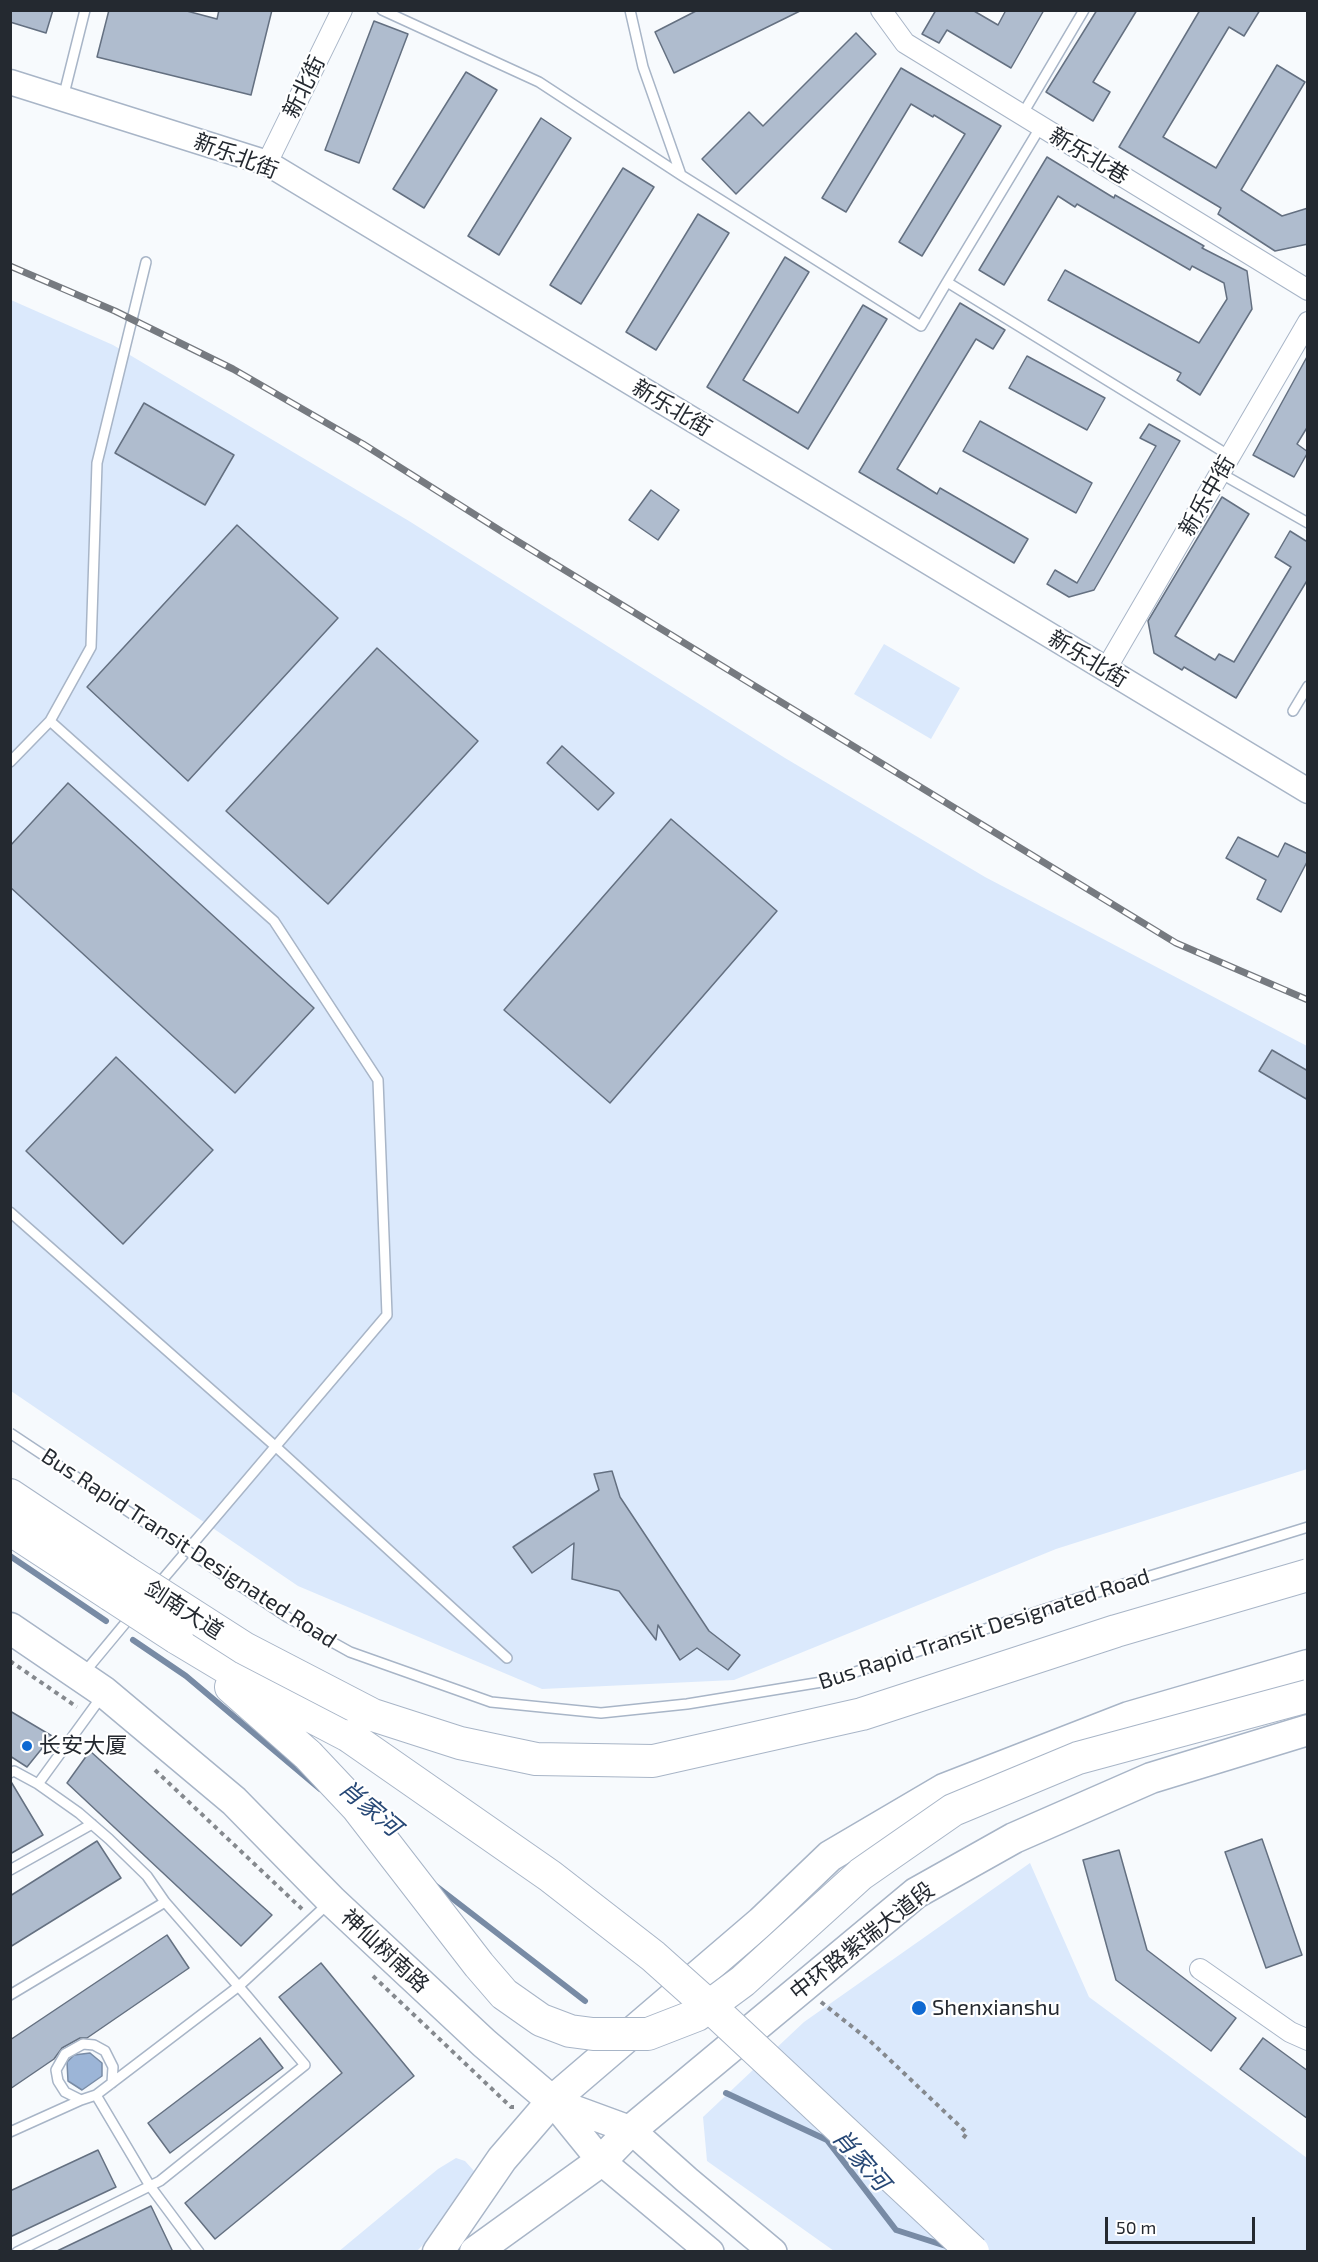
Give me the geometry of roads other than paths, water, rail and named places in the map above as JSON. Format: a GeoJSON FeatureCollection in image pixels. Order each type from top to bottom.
{"type":"FeatureCollection","features":[{"type":"Feature","properties":{"kind":"highway","name":"剑南大道"},"geometry":{"type":"LineString","coordinates":[[10,1496],[244,1648]]}},
{"type":"Feature","properties":{"kind":"highway"},"geometry":{"type":"LineString","coordinates":[[10,1529],[177,1638],[282,1701],[349,1736]]}},
{"type":"Feature","properties":{"kind":"highway"},"geometry":{"type":"LineString","coordinates":[[244,1648],[373,1715],[460,1743],[536,1759],[653,1761],[862,1714],[1116,1631],[1308,1575]]}},
{"type":"Feature","properties":{"kind":"highway"},"geometry":{"type":"LineString","coordinates":[[177,1638],[308,1755],[357,1807],[504,1994],[541,2020],[570,2031],[593,2034],[648,2034],[697,2015],[743,1981],[861,1874],[952,1810],[1078,1758],[1308,1696]]}},
{"type":"Feature","properties":{"kind":"highway"},"geometry":{"type":"LineString","coordinates":[[244,1648],[349,1736],[550,1876],[652,1956],[719,2015],[973,2252]]}},
{"type":"Feature","properties":{"kind":"main road","name":"神仙树南路"},"geometry":{"type":"LineString","coordinates":[[10,1628],[91,1694],[234,1801],[322,1910],[552,2101],[631,2130],[773,2252]]}},
{"type":"Feature","properties":{"kind":"main road"},"geometry":{"type":"LineString","coordinates":[[438,2252],[502,2158],[552,2101],[761,1922],[830,1856],[944,1789],[1129,1717],[1308,1665]]}},
{"type":"Feature","properties":{"kind":"main road","name":"中环路紫瑞大道段"},"geometry":{"type":"LineString","coordinates":[[475,2252],[601,2161],[631,2130],[916,1893],[1014,1838],[1151,1778],[1308,1730]]}},
{"type":"Feature","properties":{"kind":"main road"},"geometry":{"type":"LineString","coordinates":[[552,2101],[601,2161],[710,2252]]}},
{"type":"Feature","properties":{"kind":"street","name":"新北街"},"geometry":{"type":"LineString","coordinates":[[267,163],[342,10]]}},
{"type":"Feature","properties":{"kind":"street","name":"新乐北巷"},"geometry":{"type":"LineString","coordinates":[[881,10],[905,43],[1308,290]]}},
{"type":"Feature","properties":{"kind":"street","name":"新乐北街"},"geometry":{"type":"LineString","coordinates":[[10,82],[267,163],[1308,791]]}},
{"type":"Feature","properties":{"kind":"street","name":"新乐中街"},"geometry":{"type":"LineString","coordinates":[[1106,669],[1308,322]]}},
{"type":"Feature","properties":{"kind":"street"},"geometry":{"type":"LineString","coordinates":[[1200,1969],[1302,2032]]}},
{"type":"Feature","properties":{"kind":"lane"},"geometry":{"type":"LineString","coordinates":[[63,98],[85,10]]}},
{"type":"Feature","properties":{"kind":"lane"},"geometry":{"type":"LineString","coordinates":[[382,10],[539,82],[681,175],[921,326],[1041,126]]}},
{"type":"Feature","properties":{"kind":"lane"},"geometry":{"type":"LineString","coordinates":[[630,10],[643,67],[681,175]]}},
{"type":"Feature","properties":{"kind":"lane"},"geometry":{"type":"LineString","coordinates":[[1022,115],[1084,10]]}},
{"type":"Feature","properties":{"kind":"lane"},"geometry":{"type":"LineString","coordinates":[[10,762],[50,721],[90,647],[97,463],[146,262]]}},
{"type":"Feature","properties":{"kind":"lane"},"geometry":{"type":"LineString","coordinates":[[947,282],[1230,456]]}},
{"type":"Feature","properties":{"kind":"lane"},"geometry":{"type":"LineString","coordinates":[[1220,473],[1308,523]]}},
{"type":"Feature","properties":{"kind":"lane"},"geometry":{"type":"LineString","coordinates":[[1293,711],[1308,686]]}},
{"type":"Feature","properties":{"kind":"lane"},"geometry":{"type":"LineString","coordinates":[[50,721],[274,921],[378,1080],[387,1315],[149,1596]]}},
{"type":"Feature","properties":{"kind":"lane"},"geometry":{"type":"LineString","coordinates":[[10,1212],[275,1446],[507,1658]]}},
{"type":"Feature","properties":{"kind":"lane","name":"Bus Rapid Transit Designated Road"},"geometry":{"type":"LineString","coordinates":[[10,1433],[287,1617],[350,1652],[491,1702],[601,1713],[687,1704],[828,1682],[1082,1597],[1308,1527]]}},
{"type":"Feature","properties":{"kind":"lane"},"geometry":{"type":"LineString","coordinates":[[38,1784],[141,1605]]}},
{"type":"Feature","properties":{"kind":"lane"},"geometry":{"type":"LineString","coordinates":[[10,1773],[14,1771],[38,1784],[92,1824],[147,1876],[165,1902],[305,2066],[160,2181],[17,2252]]}},
{"type":"Feature","properties":{"kind":"lane"},"geometry":{"type":"LineString","coordinates":[[10,1870],[92,1824]]}},
{"type":"Feature","properties":{"kind":"lane"},"geometry":{"type":"LineString","coordinates":[[10,1995],[165,1902]]}},
{"type":"Feature","properties":{"kind":"lane"},"geometry":{"type":"LineString","coordinates":[[10,2132],[96,2095],[239,1986],[322,1910]]}},
{"type":"Feature","properties":{"kind":"lane"},"geometry":{"type":"LineString","coordinates":[[81,2100],[65,2091],[58,2081],[56,2070],[65,2054],[84,2044],[94,2045],[105,2051],[113,2067],[112,2083]]}},
{"type":"Feature","properties":{"kind":"lane"},"geometry":{"type":"LineString","coordinates":[[96,2095],[150,2186],[199,2252]]}},
{"type":"Feature","properties":{"kind":"water"},"geometry":{"type":"Polygon","coordinates":[[[90,2053],[102,2063],[102,2076],[82,2090],[68,2081],[67,2062],[74,2055],[90,2053]]]}},
{"type":"Feature","properties":{"kind":"waterway","name":"肖家河"},"geometry":{"type":"LineString","coordinates":[[10,1556],[106,1621]]}},
{"type":"Feature","properties":{"kind":"waterway","name":"肖家河"},"geometry":{"type":"LineString","coordinates":[[133,1640],[186,1676],[320,1789]]}},
{"type":"Feature","properties":{"kind":"waterway","name":"肖家河"},"geometry":{"type":"LineString","coordinates":[[436,1886],[585,2001]]}},
{"type":"Feature","properties":{"kind":"waterway","name":"肖家河"},"geometry":{"type":"LineString","coordinates":[[726,2093],[827,2140],[896,2230],[949,2247]]}},
{"type":"Feature","properties":{"kind":"railway"},"geometry":{"type":"LineString","coordinates":[[10,266],[115,311],[233,369],[363,444],[504,533],[1176,943],[1308,1000]]}},
{"type":"Feature","properties":{"kind":"place","name":"长安大厦"},"geometry":{"type":"Point","coordinates":[27,1746]}},
{"type":"Feature","properties":{"kind":"place","name":"Shenxianshu"},"geometry":{"type":"Point","coordinates":[919,2008]}}]}
